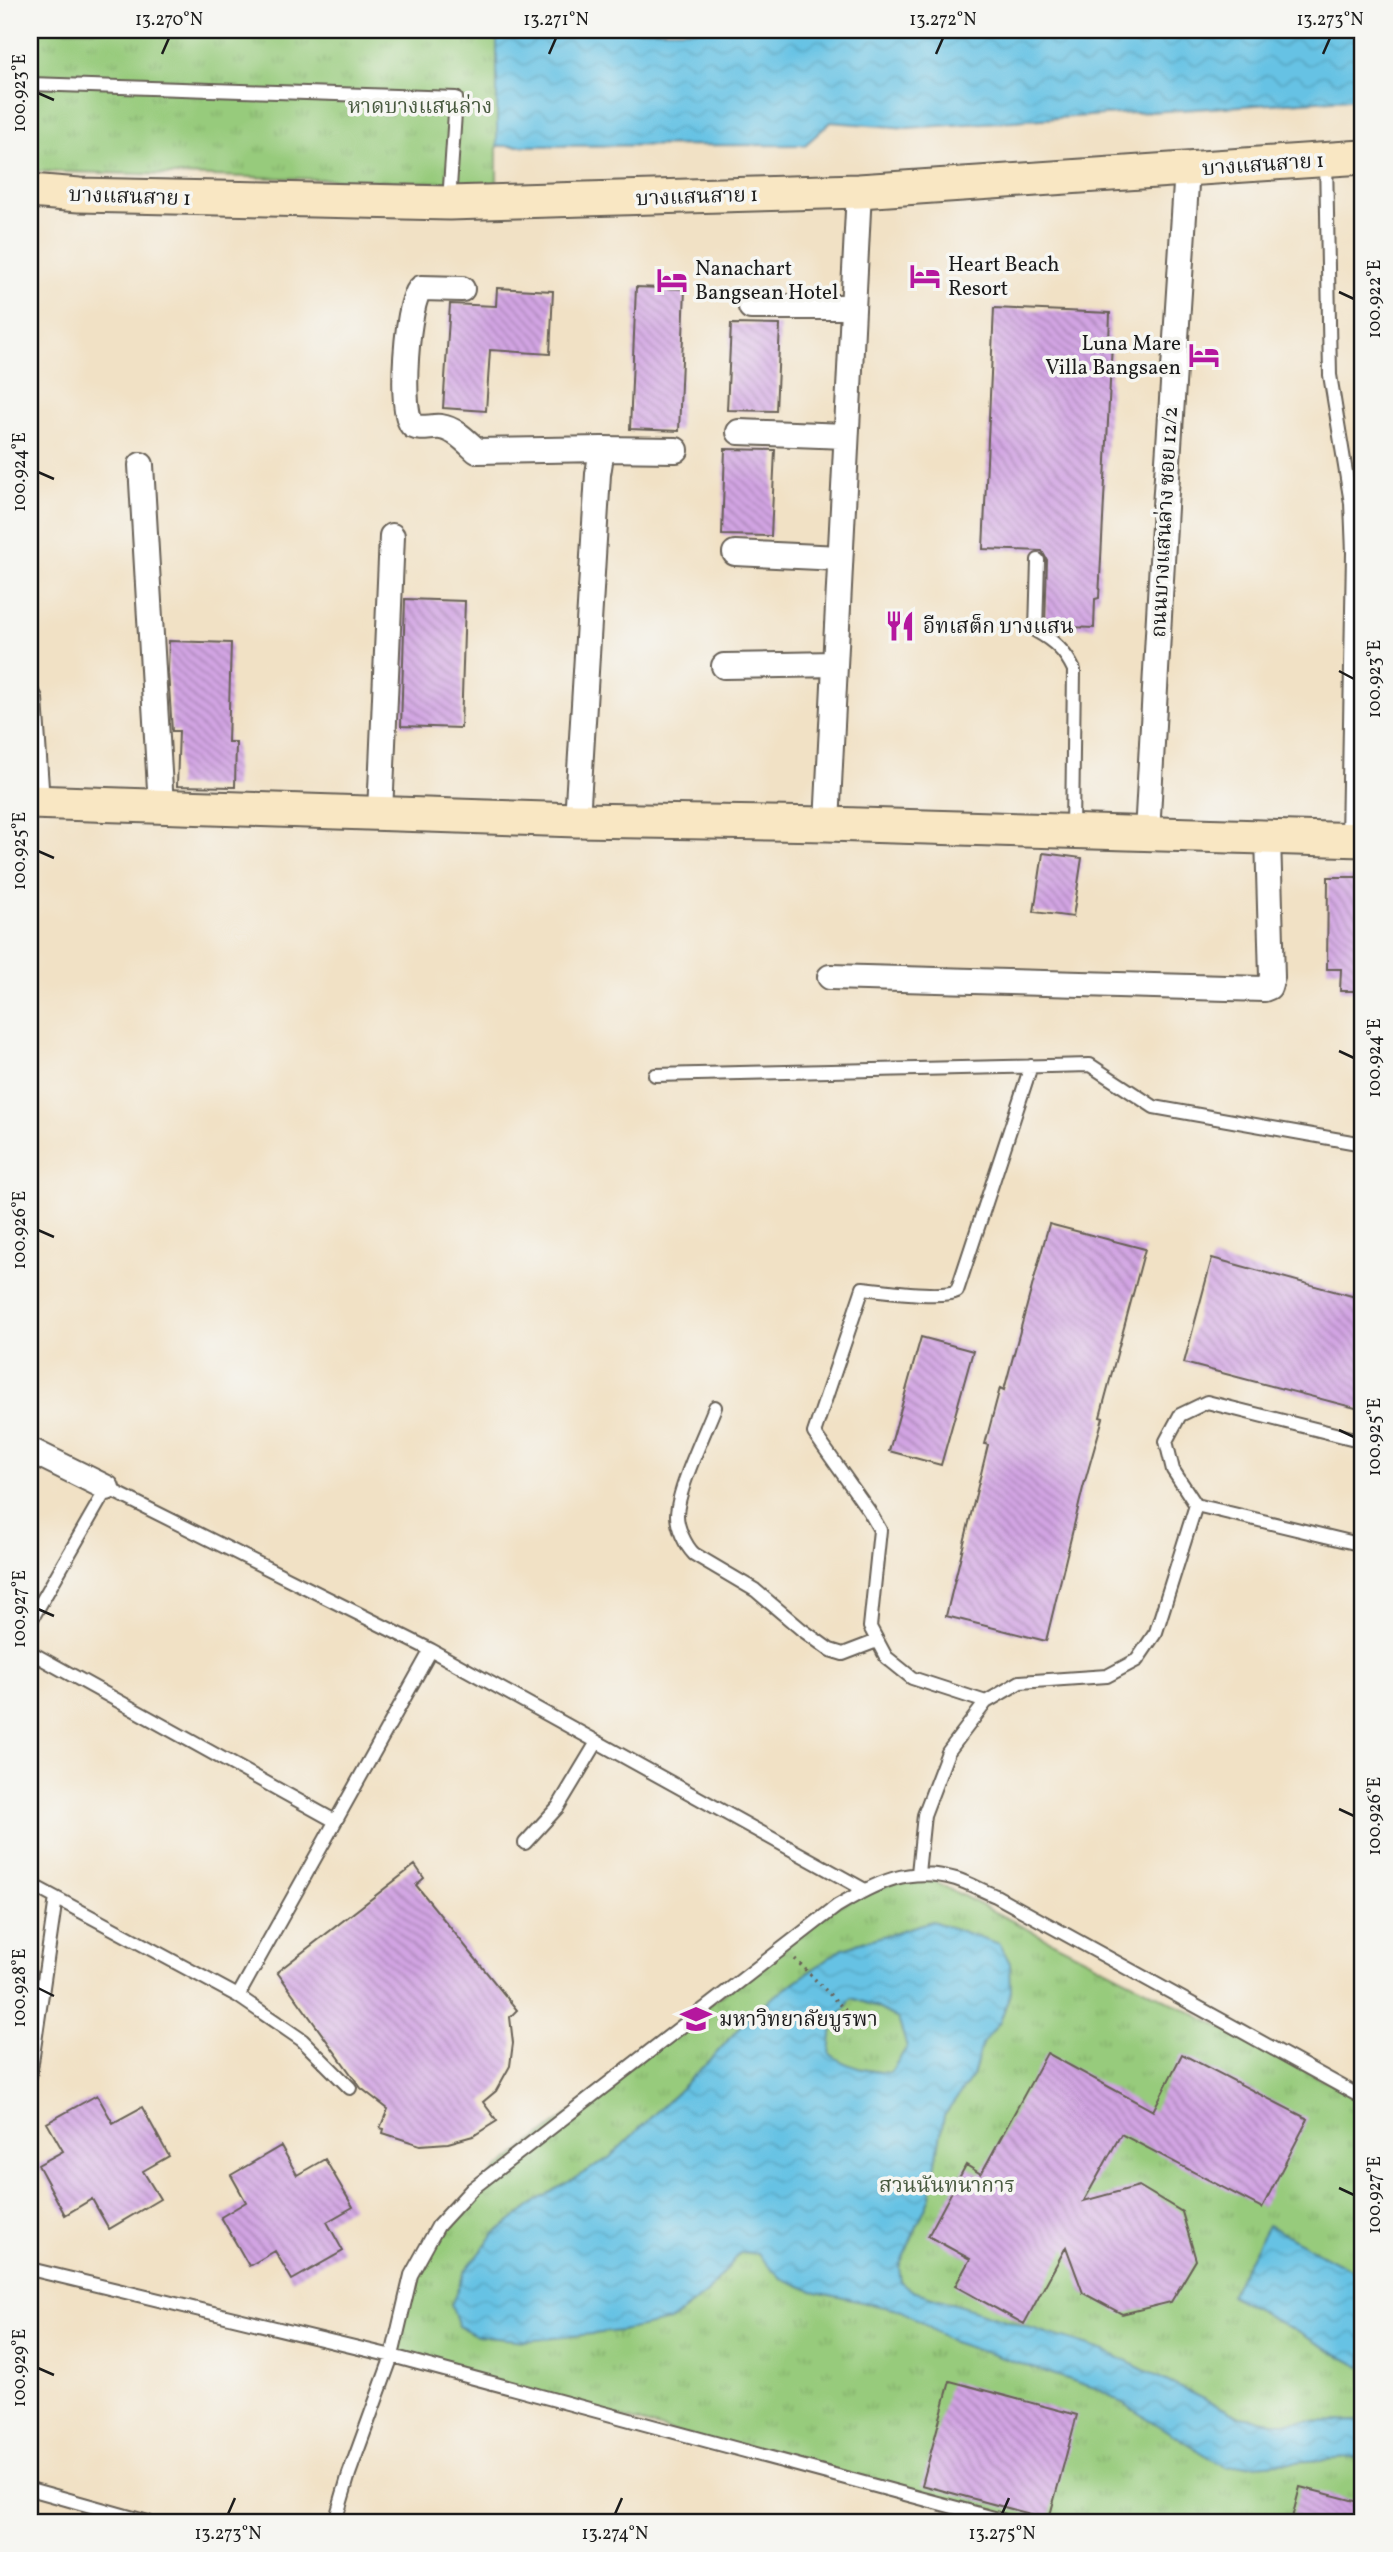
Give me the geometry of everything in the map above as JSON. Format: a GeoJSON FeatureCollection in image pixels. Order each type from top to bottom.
{"type":"FeatureCollection","features":[{"type":"Feature","properties":{"kind":"street","name":"บางแสนสาย 1"},"geometry":{"type":"LineString","coordinates":[[30,191],[79,195],[449,203],[859,191],[1363,157]]}},
{"type":"Feature","properties":{"kind":"street","name":"ถนนบางแสนล่าง ซอย 12/2"},"geometry":{"type":"LineString","coordinates":[[1147,834],[1187,169]]}},
{"type":"Feature","properties":{"kind":"street"},"geometry":{"type":"LineString","coordinates":[[827,824],[859,191]]}},
{"type":"Feature","properties":{"kind":"street"},"geometry":{"type":"LineString","coordinates":[[462,289],[421,288],[414,298],[405,401],[408,419],[412,425],[418,428],[442,427],[456,432],[477,451],[676,450]]}},
{"type":"Feature","properties":{"kind":"street"},"geometry":{"type":"LineString","coordinates":[[751,307],[853,307]]}},
{"type":"Feature","properties":{"kind":"street"},"geometry":{"type":"LineString","coordinates":[[739,432],[846,436]]}},
{"type":"Feature","properties":{"kind":"street"},"geometry":{"type":"LineString","coordinates":[[577,820],[598,474],[602,449]]}},
{"type":"Feature","properties":{"kind":"street"},"geometry":{"type":"LineString","coordinates":[[141,465],[161,806]]}},
{"type":"Feature","properties":{"kind":"street"},"geometry":{"type":"LineString","coordinates":[[380,813],[392,536]]}},
{"type":"Feature","properties":{"kind":"street"},"geometry":{"type":"LineString","coordinates":[[736,553],[840,558]]}},
{"type":"Feature","properties":{"kind":"street"},"geometry":{"type":"LineString","coordinates":[[724,666],[835,664]]}},
{"type":"Feature","properties":{"kind":"street"},"geometry":{"type":"LineString","coordinates":[[30,699],[33,802],[577,820],[827,824],[1356,840]]}},
{"type":"Feature","properties":{"kind":"street"},"geometry":{"type":"LineString","coordinates":[[830,977],[1264,989],[1269,987],[1272,977],[1268,837]]}},
{"type":"Feature","properties":{"kind":"street"},"geometry":{"type":"LineString","coordinates":[[30,1450],[107,1488]]}},
{"type":"Feature","properties":{"kind":"lane"},"geometry":{"type":"LineString","coordinates":[[30,84],[456,98],[449,203]]}},
{"type":"Feature","properties":{"kind":"lane"},"geometry":{"type":"LineString","coordinates":[[1326,159],[1330,375],[1351,503],[1356,840]]}},
{"type":"Feature","properties":{"kind":"lane"},"geometry":{"type":"LineString","coordinates":[[1038,560],[1036,631],[1052,640],[1067,655],[1074,670],[1072,831]]}},
{"type":"Feature","properties":{"kind":"lane"},"geometry":{"type":"LineString","coordinates":[[655,1075],[1090,1065],[1154,1107],[1363,1144]]}},
{"type":"Feature","properties":{"kind":"lane"},"geometry":{"type":"LineString","coordinates":[[986,1702],[912,1678],[886,1657],[870,1628],[880,1530],[814,1433],[863,1288],[929,1293],[957,1291],[1031,1066]]}},
{"type":"Feature","properties":{"kind":"lane"},"geometry":{"type":"LineString","coordinates":[[1363,1441],[1207,1402],[1180,1415],[1166,1441],[1173,1470],[1196,1506],[1363,1545]]}},
{"type":"Feature","properties":{"kind":"lane"},"geometry":{"type":"LineString","coordinates":[[715,1407],[683,1488],[677,1516],[686,1546],[694,1554],[755,1590],[830,1650],[843,1654],[877,1641]]}},
{"type":"Feature","properties":{"kind":"lane"},"geometry":{"type":"LineString","coordinates":[[30,1622],[107,1488],[431,1650],[865,1890]]}},
{"type":"Feature","properties":{"kind":"lane"},"geometry":{"type":"LineString","coordinates":[[918,1872],[924,1815],[948,1752],[986,1702],[1020,1682],[1107,1676],[1138,1660],[1156,1632],[1196,1506]]}},
{"type":"Feature","properties":{"kind":"lane"},"geometry":{"type":"LineString","coordinates":[[238,1996],[431,1650]]}},
{"type":"Feature","properties":{"kind":"lane"},"geometry":{"type":"LineString","coordinates":[[30,1652],[335,1821]]}},
{"type":"Feature","properties":{"kind":"lane"},"geometry":{"type":"LineString","coordinates":[[525,1843],[558,1807],[597,1742]]}},
{"type":"Feature","properties":{"kind":"lane"},"geometry":{"type":"LineString","coordinates":[[335,2522],[349,2474],[392,2356],[411,2275],[438,2226],[472,2189],[837,1906],[879,1882],[918,1872],[956,1879],[996,1896],[1363,2098]]}},
{"type":"Feature","properties":{"kind":"lane"},"geometry":{"type":"LineString","coordinates":[[30,1884],[238,1996],[302,2040],[350,2088]]}},
{"type":"Feature","properties":{"kind":"lane"},"geometry":{"type":"LineString","coordinates":[[30,2076],[56,1898]]}},
{"type":"Feature","properties":{"kind":"lane"},"geometry":{"type":"LineString","coordinates":[[30,2269],[392,2356],[1009,2522]]}},
{"type":"Feature","properties":{"kind":"lane"},"geometry":{"type":"LineString","coordinates":[[30,2489],[148,2522]]}},
{"type":"Feature","properties":{"kind":"path"},"geometry":{"type":"LineString","coordinates":[[805,1970],[850,2015]]}},
{"type":"Feature","properties":{"kind":"green space","name":"หาดบางแสนล่าง"},"geometry":{"type":"Polygon","coordinates":[[[30,30],[497,30],[497,184],[30,171],[30,30]]]}},
{"type":"Feature","properties":{"kind":"green space","name":"สวนนันทนาการ"},"geometry":{"type":"Polygon","coordinates":[[[918,1873],[1363,2100],[1363,2522],[1009,2522],[392,2356],[411,2275],[495,2171],[837,1906],[918,1873]]]}},
{"type":"Feature","properties":{"kind":"water"},"geometry":{"type":"Polygon","coordinates":[[[497,30],[1363,30],[1363,98],[907,128],[831,122],[805,145],[497,146],[497,30]]]}},
{"type":"Feature","properties":{"kind":"water"},"geometry":{"type":"Polygon","coordinates":[[[932,1921],[1000,1944],[1010,1963],[1011,1991],[1000,2022],[982,2044],[973,2076],[944,2116],[930,2197],[899,2267],[901,2282],[913,2291],[1105,2351],[1240,2417],[1274,2422],[1363,2421],[1363,2457],[1225,2467],[1101,2390],[953,2342],[902,2311],[812,2291],[781,2278],[757,2254],[741,2252],[707,2293],[670,2321],[621,2331],[525,2341],[477,2336],[459,2326],[451,2305],[465,2271],[494,2234],[541,2198],[609,2158],[713,2057],[754,2011],[843,1948],[932,1921]],[[852,1998],[833,2026],[830,2054],[858,2068],[890,2073],[907,2047],[898,2019],[852,1998]]]}},
{"type":"Feature","properties":{"kind":"water"},"geometry":{"type":"Polygon","coordinates":[[[1268,2225],[1363,2276],[1363,2368],[1230,2295],[1268,2225]]]}},
{"type":"Feature","properties":{"kind":"building"},"geometry":{"type":"Polygon","coordinates":[[[636,287],[685,289],[679,431],[630,429],[636,287]]]}},
{"type":"Feature","properties":{"kind":"building"},"geometry":{"type":"Polygon","coordinates":[[[497,288],[553,291],[550,354],[490,350],[486,411],[443,408],[450,304],[496,306],[497,288]]]}},
{"type":"Feature","properties":{"kind":"building"},"geometry":{"type":"Polygon","coordinates":[[[994,308],[1110,313],[1109,343],[1112,343],[1099,598],[1095,599],[1094,628],[1045,626],[1047,560],[1042,551],[983,549],[994,308]]]}},
{"type":"Feature","properties":{"kind":"building"},"geometry":{"type":"Polygon","coordinates":[[[731,324],[780,325],[776,411],[727,410],[731,324]]]}},
{"type":"Feature","properties":{"kind":"building"},"geometry":{"type":"Polygon","coordinates":[[[725,449],[775,450],[771,536],[722,535],[725,449]]]}},
{"type":"Feature","properties":{"kind":"building"},"geometry":{"type":"Polygon","coordinates":[[[405,599],[465,601],[461,728],[401,726],[405,599]]]}},
{"type":"Feature","properties":{"kind":"building"},"geometry":{"type":"Polygon","coordinates":[[[169,641],[231,643],[228,742],[236,742],[235,787],[177,786],[179,731],[172,731],[169,641]]]}},
{"type":"Feature","properties":{"kind":"building"},"geometry":{"type":"Polygon","coordinates":[[[1043,853],[1082,858],[1073,917],[1034,912],[1043,853]]]}},
{"type":"Feature","properties":{"kind":"building"},"geometry":{"type":"Polygon","coordinates":[[[1328,877],[1363,877],[1363,991],[1340,991],[1341,969],[1327,969],[1328,877]]]}},
{"type":"Feature","properties":{"kind":"building"},"geometry":{"type":"Polygon","coordinates":[[[1049,1224],[1145,1249],[1100,1417],[1103,1418],[1046,1641],[946,1616],[988,1445],[985,1444],[1000,1388],[1004,1390],[1049,1224]]]}},
{"type":"Feature","properties":{"kind":"building"},"geometry":{"type":"Polygon","coordinates":[[[1212,1258],[1363,1299],[1363,1410],[1184,1363],[1212,1258]]]}},
{"type":"Feature","properties":{"kind":"building"},"geometry":{"type":"Polygon","coordinates":[[[921,1337],[973,1351],[941,1465],[889,1451],[921,1337]]]}},
{"type":"Feature","properties":{"kind":"building"},"geometry":{"type":"Polygon","coordinates":[[[415,1865],[424,1878],[416,1885],[517,2010],[510,2017],[513,2043],[510,2066],[496,2091],[483,2102],[497,2121],[473,2136],[448,2143],[420,2145],[383,2133],[384,2129],[380,2128],[388,2109],[361,2088],[277,1972],[415,1865]]]}},
{"type":"Feature","properties":{"kind":"building"},"geometry":{"type":"Polygon","coordinates":[[[1047,2053],[1153,2111],[1182,2054],[1308,2119],[1262,2208],[1121,2134],[1084,2201],[1139,2186],[1182,2212],[1196,2260],[1171,2302],[1122,2314],[1083,2293],[1066,2247],[1024,2324],[955,2286],[970,2259],[928,2236],[966,2165],[981,2174],[1047,2053]]]}},
{"type":"Feature","properties":{"kind":"building"},"geometry":{"type":"Polygon","coordinates":[[[97,2095],[113,2123],[142,2107],[169,2156],[143,2171],[160,2199],[109,2229],[92,2199],[65,2215],[38,2165],[63,2151],[47,2123],[97,2095]]]}},
{"type":"Feature","properties":{"kind":"building"},"geometry":{"type":"Polygon","coordinates":[[[281,2146],[297,2175],[325,2159],[353,2207],[327,2222],[343,2251],[292,2280],[275,2251],[249,2266],[221,2217],[246,2202],[231,2175],[281,2146]]]}},
{"type":"Feature","properties":{"kind":"building"},"geometry":{"type":"Polygon","coordinates":[[[950,2381],[1077,2415],[1049,2519],[922,2485],[950,2381]]]}},
{"type":"Feature","properties":{"kind":"building"},"geometry":{"type":"Polygon","coordinates":[[[1300,2487],[1363,2503],[1363,2522],[1291,2522],[1300,2487]]]}},
{"type":"Feature","properties":{"kind":"place","name":"Heart Beach Resort"},"geometry":{"type":"Point","coordinates":[925,276]}},
{"type":"Feature","properties":{"kind":"place","name":"Nanachart Bangsean Hotel"},"geometry":{"type":"Point","coordinates":[672,280]}},
{"type":"Feature","properties":{"kind":"place","name":"Luna Mare Villa Bangsaen"},"geometry":{"type":"Point","coordinates":[1204,355]}},
{"type":"Feature","properties":{"kind":"place","name":"อีทเสต็ก บางแสน"},"geometry":{"type":"Point","coordinates":[900,626]}},
{"type":"Feature","properties":{"kind":"place","name":"มหาวิทยาลัยบูรพา"},"geometry":{"type":"Point","coordinates":[696,2019]}}]}
